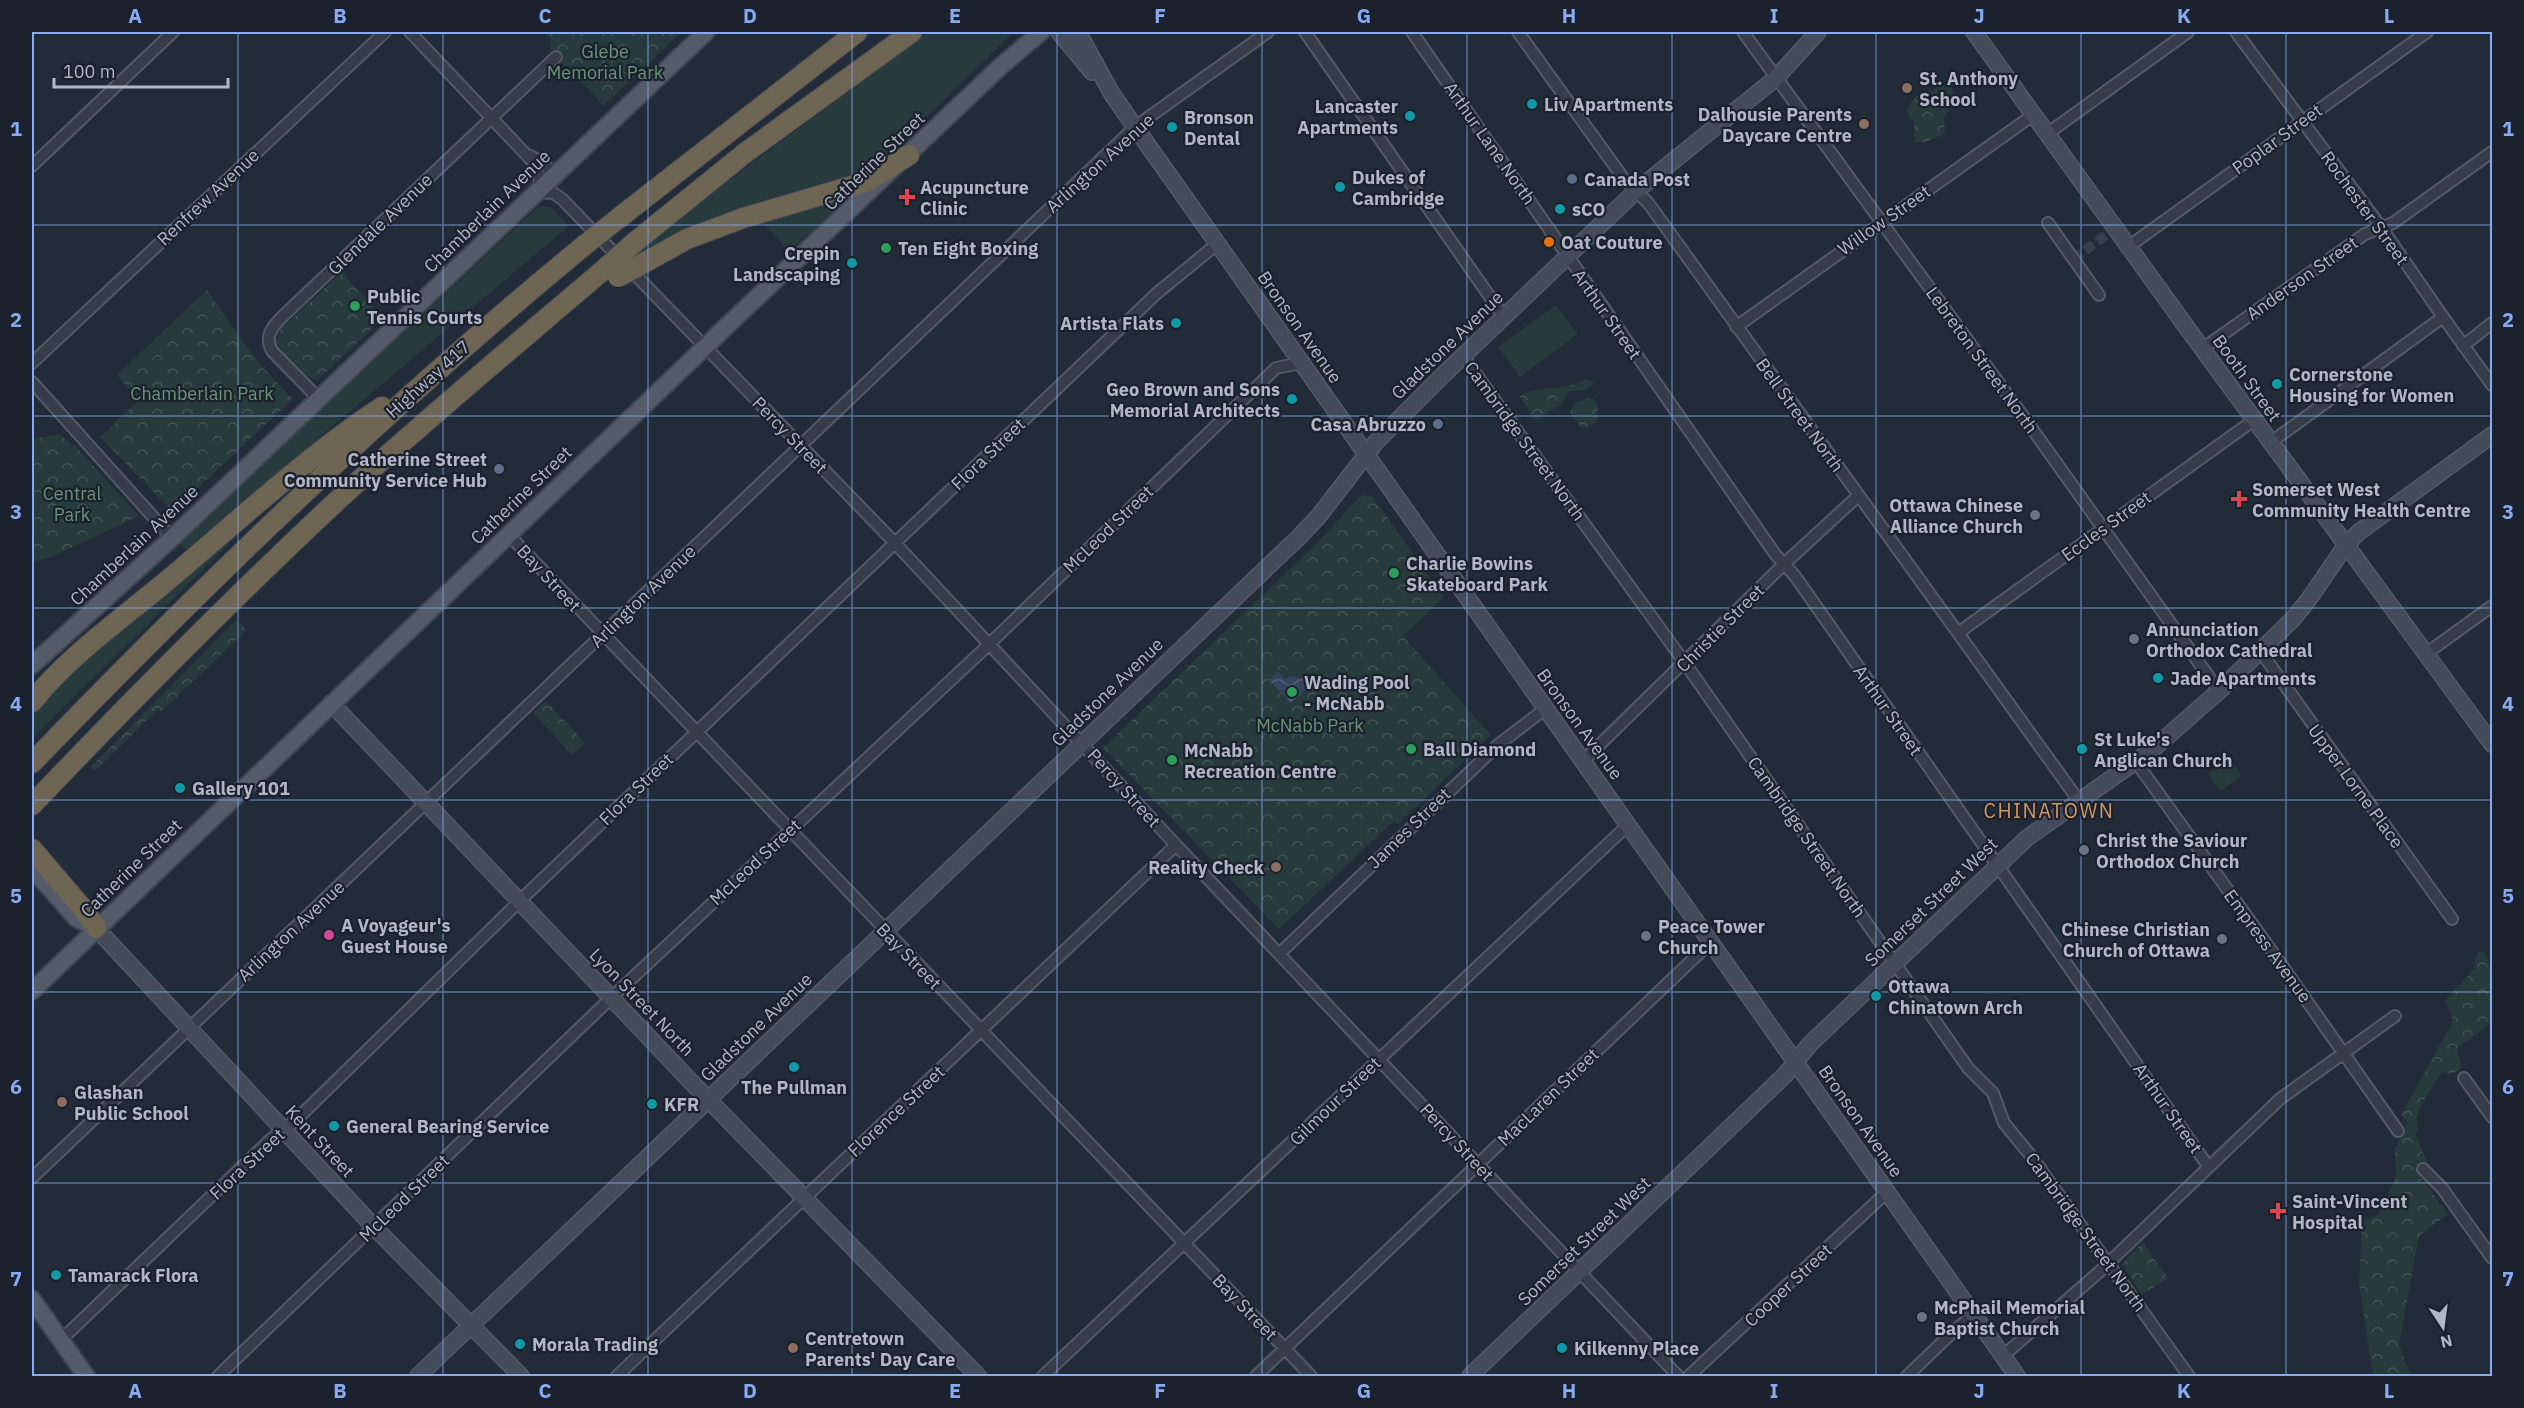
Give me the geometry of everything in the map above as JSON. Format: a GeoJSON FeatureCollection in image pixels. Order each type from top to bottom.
{"type":"FeatureCollection","features":[{"type":"Feature","properties":{"kind":"highway","name":"Highway 417"},"geometry":{"type":"LineString","coordinates":[[32,763],[237,556],[487,326],[586,244],[857,32]]}},
{"type":"Feature","properties":{"kind":"highway"},"geometry":{"type":"LineString","coordinates":[[613,272],[635,242],[745,153],[912,32]]}},
{"type":"Feature","properties":{"kind":"highway"},"geometry":{"type":"LineString","coordinates":[[32,805],[141,691],[331,507],[452,397],[537,327],[613,272],[651,259],[687,239],[743,218],[866,182],[909,155]]}},
{"type":"Feature","properties":{"kind":"highway"},"geometry":{"type":"LineString","coordinates":[[32,702],[68,664],[353,425],[432,375]]}},
{"type":"Feature","properties":{"kind":"highway"},"geometry":{"type":"LineString","coordinates":[[32,849],[84,910],[96,928]]}},
{"type":"Feature","properties":{"kind":"main road","name":"Chamberlain Avenue"},"geometry":{"type":"LineString","coordinates":[[32,665],[172,538],[706,32]]}},
{"type":"Feature","properties":{"kind":"main road","name":"Catherine Street"},"geometry":{"type":"LineString","coordinates":[[32,991],[508,534],[1001,66],[1041,32]]}},
{"type":"Feature","properties":{"kind":"main road","name":"Bronson Avenue"},"geometry":{"type":"LineString","coordinates":[[1059,32],[1112,94],[2017,1377]]}},
{"type":"Feature","properties":{"kind":"main road","name":"Bronson Avenue"},"geometry":{"type":"LineString","coordinates":[[1078,32],[1112,94]]}},
{"type":"Feature","properties":{"kind":"main road","name":"Gladstone Avenue"},"geometry":{"type":"LineString","coordinates":[[418,1377],[1311,525],[1366,454],[1567,255],[1636,191],[1776,78],[1818,32]]}},
{"type":"Feature","properties":{"kind":"main road","name":"Booth Street"},"geometry":{"type":"LineString","coordinates":[[1974,32],[2270,443],[2493,744]]}},
{"type":"Feature","properties":{"kind":"main road","name":"Somerset Street West"},"geometry":{"type":"LineString","coordinates":[[1470,1377],[1796,1063],[1810,1044],[1997,866],[2033,834],[2136,762],[2261,652],[2302,609],[2346,545],[2359,532],[2493,435]]}},
{"type":"Feature","properties":{"kind":"main road"},"geometry":{"type":"LineString","coordinates":[[32,672],[54,647]]}},
{"type":"Feature","properties":{"kind":"main road","name":"Lyon Street North"},"geometry":{"type":"LineString","coordinates":[[332,703],[611,998],[978,1377]]}},
{"type":"Feature","properties":{"kind":"main road"},"geometry":{"type":"LineString","coordinates":[[32,868],[76,918],[96,928]]}},
{"type":"Feature","properties":{"kind":"main road","name":"Kent Street"},"geometry":{"type":"LineString","coordinates":[[96,928],[374,1227],[520,1377]]}},
{"type":"Feature","properties":{"kind":"main road"},"geometry":{"type":"LineString","coordinates":[[32,1299],[86,1377]]}},
{"type":"Feature","properties":{"kind":"street"},"geometry":{"type":"LineString","coordinates":[[32,166],[173,32]]}},
{"type":"Feature","properties":{"kind":"street","name":"Renfrew Avenue"},"geometry":{"type":"LineString","coordinates":[[32,363],[385,32]]}},
{"type":"Feature","properties":{"kind":"street"},"geometry":{"type":"LineString","coordinates":[[410,32],[536,165],[538,189]]}},
{"type":"Feature","properties":{"kind":"street","name":"Arlington Avenue"},"geometry":{"type":"LineString","coordinates":[[32,1178],[1135,127],[1268,32]]}},
{"type":"Feature","properties":{"kind":"street","name":"Arthur Lane North"},"geometry":{"type":"LineString","coordinates":[[1412,32],[1567,255]]}},
{"type":"Feature","properties":{"kind":"street","name":"Bell Street North"},"geometry":{"type":"LineString","coordinates":[[1518,32],[1624,178],[1650,204],[1736,327],[2079,801]]}},
{"type":"Feature","properties":{"kind":"street","name":"Lebreton Street North"},"geometry":{"type":"LineString","coordinates":[[1743,32],[2219,691]]}},
{"type":"Feature","properties":{"kind":"street"},"geometry":{"type":"LineString","coordinates":[[2046,134],[2187,32]]}},
{"type":"Feature","properties":{"kind":"street","name":"Rochester Street"},"geometry":{"type":"LineString","coordinates":[[2236,32],[2301,122],[2381,226],[2463,346],[2493,384]]}},
{"type":"Feature","properties":{"kind":"street","name":"Poplar Street"},"geometry":{"type":"LineString","coordinates":[[2128,247],[2427,32]]}},
{"type":"Feature","properties":{"kind":"street"},"geometry":{"type":"LineString","coordinates":[[1307,35],[1504,317]]}},
{"type":"Feature","properties":{"kind":"street","name":"Glendale Avenue"},"geometry":{"type":"LineString","coordinates":[[319,399],[272,351],[269,342],[270,332],[283,316],[556,57]]}},
{"type":"Feature","properties":{"kind":"street","name":"Willow Street"},"geometry":{"type":"LineString","coordinates":[[1736,327],[1880,222],[2033,115]]}},
{"type":"Feature","properties":{"kind":"street","name":"Anderson Street"},"geometry":{"type":"LineString","coordinates":[[2202,349],[2365,234],[2393,223],[2493,152]]}},
{"type":"Feature","properties":{"kind":"street"},"geometry":{"type":"LineString","coordinates":[[527,155],[540,160],[554,174]]}},
{"type":"Feature","properties":{"kind":"street","name":"Percy Street"},"geometry":{"type":"LineString","coordinates":[[538,189],[553,193],[562,199],[709,344],[800,446],[894,542],[1176,845],[1678,1377]]}},
{"type":"Feature","properties":{"kind":"street"},"geometry":{"type":"LineString","coordinates":[[2048,223],[2099,295]]}},
{"type":"Feature","properties":{"kind":"street","name":"Flora Street"},"geometry":{"type":"LineString","coordinates":[[61,1340],[1155,294],[1217,244]]}},
{"type":"Feature","properties":{"kind":"street","name":"Arthur Street"},"geometry":{"type":"LineString","coordinates":[[1567,255],[2208,1166]]}},
{"type":"Feature","properties":{"kind":"street"},"geometry":{"type":"LineString","coordinates":[[2270,443],[2443,317]]}},
{"type":"Feature","properties":{"kind":"street"},"geometry":{"type":"LineString","coordinates":[[2463,346],[2493,323]]}},
{"type":"Feature","properties":{"kind":"street","name":"Cambridge Street North"},"geometry":{"type":"LineString","coordinates":[[1464,356],[1685,663],[1968,1068],[1996,1098],[2004,1123],[2031,1156],[2190,1377]]}},
{"type":"Feature","properties":{"kind":"street","name":"McLeod Street"},"geometry":{"type":"LineString","coordinates":[[218,1377],[611,998],[989,643],[1276,368],[1301,363]]}},
{"type":"Feature","properties":{"kind":"street"},"geometry":{"type":"LineString","coordinates":[[32,382],[172,538]]}},
{"type":"Feature","properties":{"kind":"street","name":"Eccles Street"},"geometry":{"type":"LineString","coordinates":[[1958,633],[2254,420]]}},
{"type":"Feature","properties":{"kind":"street","name":"Christie Street"},"geometry":{"type":"LineString","coordinates":[[1583,761],[1783,565],[1858,496]]}},
{"type":"Feature","properties":{"kind":"street","name":"Bay Street"},"geometry":{"type":"LineString","coordinates":[[508,534],[1311,1377]]}},
{"type":"Feature","properties":{"kind":"street"},"geometry":{"type":"LineString","coordinates":[[2427,653],[2493,606]]}},
{"type":"Feature","properties":{"kind":"street","name":"Upper Lorne Place"},"geometry":{"type":"LineString","coordinates":[[2261,652],[2452,919]]}},
{"type":"Feature","properties":{"kind":"street","name":"James Street"},"geometry":{"type":"LineString","coordinates":[[1279,954],[1499,744],[1545,709]]}},
{"type":"Feature","properties":{"kind":"street","name":"Empress Avenue"},"geometry":{"type":"LineString","coordinates":[[2136,762],[2398,1131]]}},
{"type":"Feature","properties":{"kind":"street","name":"Gilmour Street"},"geometry":{"type":"LineString","coordinates":[[1043,1377],[1628,825]]}},
{"type":"Feature","properties":{"kind":"street","name":"Florence Street"},"geometry":{"type":"LineString","coordinates":[[617,1377],[803,1197],[982,1031],[1176,845]]}},
{"type":"Feature","properties":{"kind":"street","name":"MacLaren Street"},"geometry":{"type":"LineString","coordinates":[[1256,1377],[1711,942]]}},
{"type":"Feature","properties":{"kind":"street"},"geometry":{"type":"LineString","coordinates":[[2003,1356],[2108,1263],[2280,1099],[2395,1016]]}},
{"type":"Feature","properties":{"kind":"street"},"geometry":{"type":"LineString","coordinates":[[2464,1078],[2493,1117]]}},
{"type":"Feature","properties":{"kind":"street"},"geometry":{"type":"LineString","coordinates":[[2423,1169],[2442,1188],[2493,1258]]}},
{"type":"Feature","properties":{"kind":"street","name":"Cooper Street"},"geometry":{"type":"LineString","coordinates":[[1689,1377],[1887,1192]]}},
{"type":"Feature","properties":{"kind":"street"},"geometry":{"type":"LineString","coordinates":[[1907,1377],[1956,1329],[1974,1315]]}},
{"type":"Feature","properties":{"kind":"green space","name":"Glebe Memorial Park"},"geometry":{"type":"Polygon","coordinates":[[[544,32],[682,32],[603,106],[568,66],[564,66],[551,51],[550,39],[544,32]]]}},
{"type":"Feature","properties":{"kind":"green space"},"geometry":{"type":"Polygon","coordinates":[[[929,32],[1014,32],[861,181],[648,256],[640,246],[929,32]]]}},
{"type":"Feature","properties":{"kind":"green space"},"geometry":{"type":"Polygon","coordinates":[[[1940,84],[1950,86],[1955,95],[1944,118],[1945,134],[1925,142],[1914,142],[1914,121],[1909,118],[1907,108],[1917,95],[1928,94],[1940,84]]]}},
{"type":"Feature","properties":{"kind":"green space"},"geometry":{"type":"Polygon","coordinates":[[[860,191],[788,251],[761,221],[860,191]]]}},
{"type":"Feature","properties":{"kind":"green space"},"geometry":{"type":"Polygon","coordinates":[[[539,206],[550,207],[569,226],[186,550],[178,544],[539,206]]]}},
{"type":"Feature","properties":{"kind":"green space","name":"Chamberlain Park"},"geometry":{"type":"Polygon","coordinates":[[[342,272],[383,318],[318,380],[299,370],[276,342],[281,329],[342,272]]]}},
{"type":"Feature","properties":{"kind":"green space","name":"Chamberlain Park"},"geometry":{"type":"Polygon","coordinates":[[[207,290],[256,360],[293,399],[181,504],[170,509],[100,437],[139,400],[117,375],[207,290]]]}},
{"type":"Feature","properties":{"kind":"green space"},"geometry":{"type":"Polygon","coordinates":[[[1556,305],[1578,334],[1520,377],[1498,347],[1556,305]]]}},
{"type":"Feature","properties":{"kind":"green space"},"geometry":{"type":"Polygon","coordinates":[[[1585,379],[1594,382],[1587,389],[1569,391],[1561,405],[1539,420],[1531,418],[1528,408],[1519,397],[1526,393],[1569,385],[1585,379]]]}},
{"type":"Feature","properties":{"kind":"green space"},"geometry":{"type":"Polygon","coordinates":[[[1592,397],[1598,406],[1597,422],[1582,429],[1570,412],[1575,403],[1592,397]]]}},
{"type":"Feature","properties":{"kind":"green space","name":"Central Park"},"geometry":{"type":"Polygon","coordinates":[[[59,434],[77,448],[139,516],[52,557],[32,562],[32,439],[59,434]]]}},
{"type":"Feature","properties":{"kind":"green space","name":"McNabb Park"},"geometry":{"type":"Polygon","coordinates":[[[1364,495],[1372,496],[1444,597],[1403,636],[1491,735],[1398,824],[1394,821],[1279,929],[1103,748],[1321,539],[1358,498],[1364,495]]]}},
{"type":"Feature","properties":{"kind":"green space"},"geometry":{"type":"Polygon","coordinates":[[[242,528],[244,529],[32,739],[32,717],[49,694],[81,664],[242,528]]]}},
{"type":"Feature","properties":{"kind":"green space"},"geometry":{"type":"Polygon","coordinates":[[[236,620],[247,630],[166,707],[161,711],[157,710],[96,770],[90,768],[236,620]]]}},
{"type":"Feature","properties":{"kind":"green space"},"geometry":{"type":"Polygon","coordinates":[[[546,701],[585,743],[572,755],[533,713],[546,701]]]}},
{"type":"Feature","properties":{"kind":"green space"},"geometry":{"type":"Polygon","coordinates":[[[2230,758],[2242,776],[2220,791],[2208,774],[2230,758]]]}},
{"type":"Feature","properties":{"kind":"green space"},"geometry":{"type":"Polygon","coordinates":[[[2483,951],[2488,958],[2492,974],[2492,1023],[2457,1048],[2462,1068],[2453,1074],[2442,1072],[2424,1100],[2418,1115],[2418,1128],[2415,1133],[2427,1162],[2419,1176],[2448,1214],[2419,1236],[2399,1345],[2411,1376],[2373,1376],[2359,1283],[2362,1223],[2379,1214],[2396,1177],[2395,1149],[2407,1122],[2401,1114],[2451,1025],[2452,1016],[2445,1001],[2473,970],[2478,952],[2483,951]]]}},
{"type":"Feature","properties":{"kind":"green space"},"geometry":{"type":"Polygon","coordinates":[[[2143,1242],[2158,1267],[2168,1278],[2142,1295],[2122,1264],[2143,1242]]]}},
{"type":"Feature","properties":{"kind":"water","name":"Wading Pool - McNabb"},"geometry":{"type":"Polygon","coordinates":[[[1278,672],[1285,679],[1292,676],[1300,679],[1307,673],[1315,681],[1291,703],[1269,680],[1278,672]]]}},
{"type":"Feature","properties":{"kind":"tunnel"},"geometry":{"type":"LineString","coordinates":[[2073,259],[2106,235]]}},
{"type":"Feature","properties":{"kind":"place","name":"St. Anthony School"},"geometry":{"type":"Point","coordinates":[1907,88]}},
{"type":"Feature","properties":{"kind":"place","name":"Liv Apartments"},"geometry":{"type":"Point","coordinates":[1532,104]}},
{"type":"Feature","properties":{"kind":"place","name":"Lancaster Apartments"},"geometry":{"type":"Point","coordinates":[1410,116]}},
{"type":"Feature","properties":{"kind":"place","name":"Dalhousie Parents Daycare Centre"},"geometry":{"type":"Point","coordinates":[1864,124]}},
{"type":"Feature","properties":{"kind":"place","name":"Bronson Dental"},"geometry":{"type":"Point","coordinates":[1172,127]}},
{"type":"Feature","properties":{"kind":"place","name":"Canada Post"},"geometry":{"type":"Point","coordinates":[1572,179]}},
{"type":"Feature","properties":{"kind":"place","name":"Dukes of Cambridge"},"geometry":{"type":"Point","coordinates":[1340,187]}},
{"type":"Feature","properties":{"kind":"place","name":"Acupuncture Clinic"},"geometry":{"type":"Point","coordinates":[907,197]}},
{"type":"Feature","properties":{"kind":"place","name":"sCO"},"geometry":{"type":"Point","coordinates":[1560,209]}},
{"type":"Feature","properties":{"kind":"place","name":"Oat Couture"},"geometry":{"type":"Point","coordinates":[1549,242]}},
{"type":"Feature","properties":{"kind":"place","name":"Ten Eight Boxing"},"geometry":{"type":"Point","coordinates":[886,248]}},
{"type":"Feature","properties":{"kind":"place","name":"Crepin Landscaping"},"geometry":{"type":"Point","coordinates":[852,263]}},
{"type":"Feature","properties":{"kind":"place","name":"Public Tennis Courts"},"geometry":{"type":"Point","coordinates":[355,306]}},
{"type":"Feature","properties":{"kind":"place","name":"Artista Flats"},"geometry":{"type":"Point","coordinates":[1176,323]}},
{"type":"Feature","properties":{"kind":"place","name":"Cornerstone Housing for Women"},"geometry":{"type":"Point","coordinates":[2277,384]}},
{"type":"Feature","properties":{"kind":"place","name":"Geo Brown and Sons Memorial Architects"},"geometry":{"type":"Point","coordinates":[1292,399]}},
{"type":"Feature","properties":{"kind":"place","name":"Casa Abruzzo"},"geometry":{"type":"Point","coordinates":[1438,424]}},
{"type":"Feature","properties":{"kind":"place","name":"Catherine Street Community Service Hub"},"geometry":{"type":"Point","coordinates":[499,469]}},
{"type":"Feature","properties":{"kind":"place","name":"Somerset West Community Health Centre"},"geometry":{"type":"Point","coordinates":[2239,499]}},
{"type":"Feature","properties":{"kind":"place","name":"Ottawa Chinese Alliance Church"},"geometry":{"type":"Point","coordinates":[2035,515]}},
{"type":"Feature","properties":{"kind":"place","name":"Charlie Bowins Skateboard Park"},"geometry":{"type":"Point","coordinates":[1394,573]}},
{"type":"Feature","properties":{"kind":"place","name":"Annunciation Orthodox Cathedral"},"geometry":{"type":"Point","coordinates":[2134,639]}},
{"type":"Feature","properties":{"kind":"place","name":"Jade Apartments"},"geometry":{"type":"Point","coordinates":[2158,678]}},
{"type":"Feature","properties":{"kind":"place","name":"Wading Pool - McNabb"},"geometry":{"type":"Point","coordinates":[1292,692]}},
{"type":"Feature","properties":{"kind":"place","name":"Ball Diamond"},"geometry":{"type":"Point","coordinates":[1411,749]}},
{"type":"Feature","properties":{"kind":"place","name":"St Luke's Anglican Church"},"geometry":{"type":"Point","coordinates":[2082,749]}},
{"type":"Feature","properties":{"kind":"place","name":"McNabb Recreation Centre"},"geometry":{"type":"Point","coordinates":[1172,760]}},
{"type":"Feature","properties":{"kind":"place","name":"Gallery 101"},"geometry":{"type":"Point","coordinates":[180,788]}},
{"type":"Feature","properties":{"kind":"place","name":"Christ the Saviour Orthodox Church"},"geometry":{"type":"Point","coordinates":[2084,850]}},
{"type":"Feature","properties":{"kind":"place","name":"Reality Check"},"geometry":{"type":"Point","coordinates":[1276,867]}},
{"type":"Feature","properties":{"kind":"place","name":"A Voyageur's Guest House"},"geometry":{"type":"Point","coordinates":[329,935]}},
{"type":"Feature","properties":{"kind":"place","name":"Peace Tower Church"},"geometry":{"type":"Point","coordinates":[1646,936]}},
{"type":"Feature","properties":{"kind":"place","name":"Chinese Christian Church of Ottawa"},"geometry":{"type":"Point","coordinates":[2222,939]}},
{"type":"Feature","properties":{"kind":"place","name":"Ottawa Chinatown Arch"},"geometry":{"type":"Point","coordinates":[1876,996]}},
{"type":"Feature","properties":{"kind":"place","name":"The Pullman"},"geometry":{"type":"Point","coordinates":[794,1067]}},
{"type":"Feature","properties":{"kind":"place","name":"Glashan Public School"},"geometry":{"type":"Point","coordinates":[62,1102]}},
{"type":"Feature","properties":{"kind":"place","name":"KFR"},"geometry":{"type":"Point","coordinates":[652,1104]}},
{"type":"Feature","properties":{"kind":"place","name":"General Bearing Service"},"geometry":{"type":"Point","coordinates":[334,1126]}},
{"type":"Feature","properties":{"kind":"place","name":"Saint-Vincent Hospital"},"geometry":{"type":"Point","coordinates":[2278,1211]}},
{"type":"Feature","properties":{"kind":"place","name":"Tamarack Flora"},"geometry":{"type":"Point","coordinates":[56,1275]}},
{"type":"Feature","properties":{"kind":"place","name":"McPhail Memorial Baptist Church"},"geometry":{"type":"Point","coordinates":[1922,1317]}},
{"type":"Feature","properties":{"kind":"place","name":"Morala Trading"},"geometry":{"type":"Point","coordinates":[520,1344]}},
{"type":"Feature","properties":{"kind":"place","name":"Centretown Parents' Day Care"},"geometry":{"type":"Point","coordinates":[793,1348]}},
{"type":"Feature","properties":{"kind":"place","name":"Kilkenny Place"},"geometry":{"type":"Point","coordinates":[1562,1348]}},
{"type":"Feature","properties":{"kind":"district","name":"CHINATOWN"},"geometry":{"type":"Point","coordinates":[2049,810]}}]}
